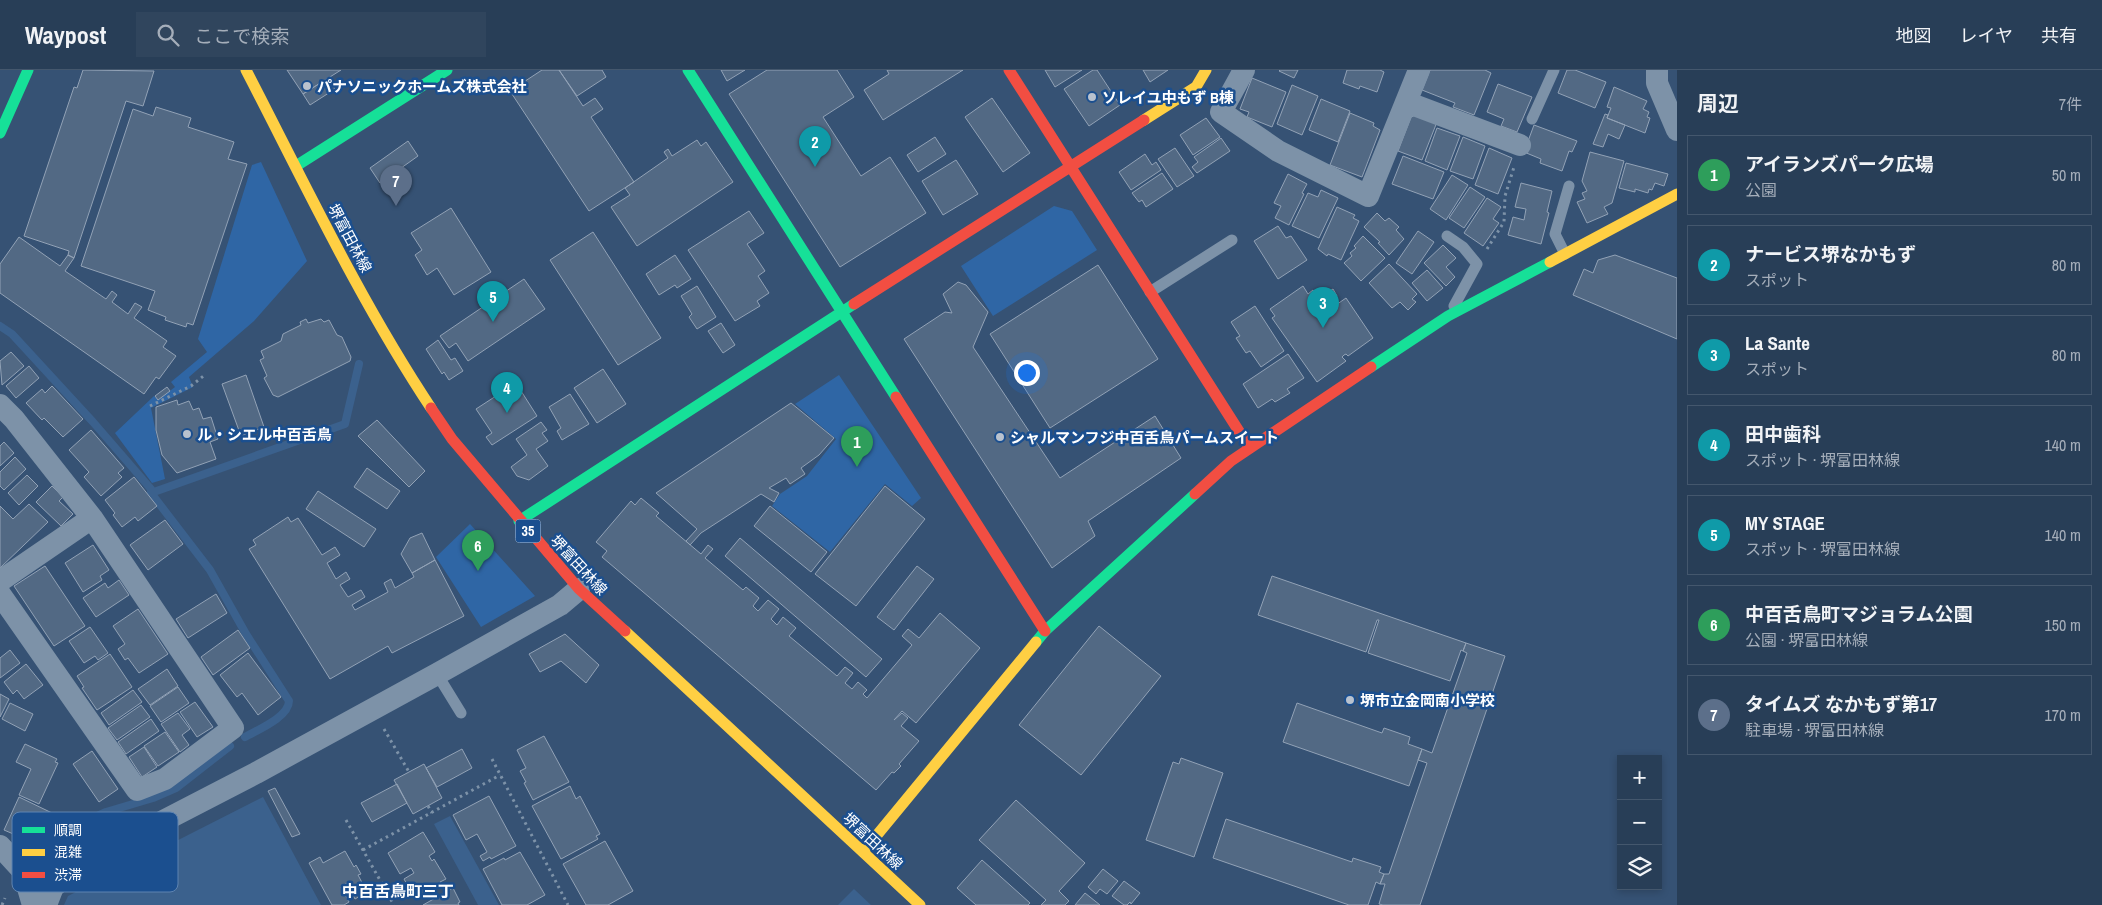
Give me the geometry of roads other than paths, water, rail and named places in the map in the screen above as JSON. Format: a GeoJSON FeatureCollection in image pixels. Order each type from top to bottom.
{"type":"FeatureCollection","features":[{"type":"Feature","properties":{"kind":"street"},"geometry":{"type":"LineString","coordinates":[[0,133],[28,70]]}},
{"type":"Feature","properties":{"kind":"street","name":"堺富田林線"},"geometry":{"type":"LineString","coordinates":[[246,70],[346,264],[412,379],[452,439],[519,521],[579,589],[920,905]]}},
{"type":"Feature","properties":{"kind":"street"},"geometry":{"type":"LineString","coordinates":[[296,166],[447,70]]}},
{"type":"Feature","properties":{"kind":"street"},"geometry":{"type":"LineString","coordinates":[[688,70],[1045,631]]}},
{"type":"Feature","properties":{"kind":"street"},"geometry":{"type":"LineString","coordinates":[[1009,70],[1249,447]]}},
{"type":"Feature","properties":{"kind":"street"},"geometry":{"type":"LineString","coordinates":[[519,521],[842,312],[1196,87],[1206,70]]}},
{"type":"Feature","properties":{"kind":"street"},"geometry":{"type":"LineString","coordinates":[[1244,70],[1221,112],[1278,151],[1368,196],[1419,70]]}},
{"type":"Feature","properties":{"kind":"street"},"geometry":{"type":"LineString","coordinates":[[1657,70],[1658,83],[1677,130]]}},
{"type":"Feature","properties":{"kind":"street"},"geometry":{"type":"LineString","coordinates":[[1406,102],[1520,145]]}},
{"type":"Feature","properties":{"kind":"street"},"geometry":{"type":"LineString","coordinates":[[864,852],[1045,631],[1231,461],[1249,447],[1448,316],[1677,194]]}},
{"type":"Feature","properties":{"kind":"street"},"geometry":{"type":"LineString","coordinates":[[0,405],[92,518],[233,728],[165,779],[137,790],[0,594]]}},
{"type":"Feature","properties":{"kind":"street"},"geometry":{"type":"LineString","coordinates":[[0,581],[92,518]]}},
{"type":"Feature","properties":{"kind":"street"},"geometry":{"type":"LineString","coordinates":[[178,813],[437,674],[560,605],[579,589]]}},
{"type":"Feature","properties":{"kind":"street"},"geometry":{"type":"LineString","coordinates":[[0,846],[12,858]]}},
{"type":"Feature","properties":{"kind":"street"},"geometry":{"type":"LineString","coordinates":[[30,892],[33,905]]}},
{"type":"Feature","properties":{"kind":"street"},"geometry":{"type":"LineString","coordinates":[[46,905],[51,892]]}},
{"type":"Feature","properties":{"kind":"lane"},"geometry":{"type":"LineString","coordinates":[[1532,119],[1554,70]]}},
{"type":"Feature","properties":{"kind":"lane"},"geometry":{"type":"LineString","coordinates":[[1565,254],[1555,234],[1569,186]]}},
{"type":"Feature","properties":{"kind":"lane"},"geometry":{"type":"LineString","coordinates":[[1447,236],[1463,247],[1477,264],[1448,316]]}},
{"type":"Feature","properties":{"kind":"lane"},"geometry":{"type":"LineString","coordinates":[[1150,292],[1232,240]]}},
{"type":"Feature","properties":{"kind":"lane"},"geometry":{"type":"LineString","coordinates":[[437,674],[461,713]]}},
{"type":"Feature","properties":{"kind":"waterway"},"geometry":{"type":"LineString","coordinates":[[0,326],[12,334],[93,422],[151,489],[151,493]]}},
{"type":"Feature","properties":{"kind":"waterway"},"geometry":{"type":"LineString","coordinates":[[245,737],[278,718],[288,707],[289,701],[246,634],[210,570],[151,493],[345,424],[359,364]]}},
{"type":"Feature","properties":{"kind":"waterway"},"geometry":{"type":"LineString","coordinates":[[106,812],[153,798],[176,788],[230,746]]}},
{"type":"Feature","properties":{"kind":"place","name":"パナソニックホームズ株式会社"},"geometry":{"type":"Point","coordinates":[307,86]}},
{"type":"Feature","properties":{"kind":"place","name":"ソレイユ中もず B棟"},"geometry":{"type":"Point","coordinates":[1092,97]}},
{"type":"Feature","properties":{"kind":"place","name":"ナービス堺なかもず"},"geometry":{"type":"Point","coordinates":[815,167]}},
{"type":"Feature","properties":{"kind":"place","name":"タイムズ なかもず第17"},"geometry":{"type":"Point","coordinates":[396,206]}},
{"type":"Feature","properties":{"kind":"place","name":"MY STAGE"},"geometry":{"type":"Point","coordinates":[493,322]}},
{"type":"Feature","properties":{"kind":"place","name":"La Sante"},"geometry":{"type":"Point","coordinates":[1323,328]}},
{"type":"Feature","properties":{"kind":"place","name":"田中歯科"},"geometry":{"type":"Point","coordinates":[507,413]}},
{"type":"Feature","properties":{"kind":"place","name":"ル・シエル中百舌鳥"},"geometry":{"type":"Point","coordinates":[187,434]}},
{"type":"Feature","properties":{"kind":"place","name":"シャルマンフジ中百舌鳥パームスイート"},"geometry":{"type":"Point","coordinates":[1000,437]}},
{"type":"Feature","properties":{"kind":"place","name":"アイランズパーク広場"},"geometry":{"type":"Point","coordinates":[857,467]}},
{"type":"Feature","properties":{"kind":"place","name":"中百舌鳥町マジョラム公園"},"geometry":{"type":"Point","coordinates":[478,571]}},
{"type":"Feature","properties":{"kind":"place","name":"堺市立金岡南小学校"},"geometry":{"type":"Point","coordinates":[1350,700]}},
{"type":"Feature","properties":{"kind":"district","name":"中百舌鳥町三丁"},"geometry":{"type":"Point","coordinates":[398,891]}}]}
